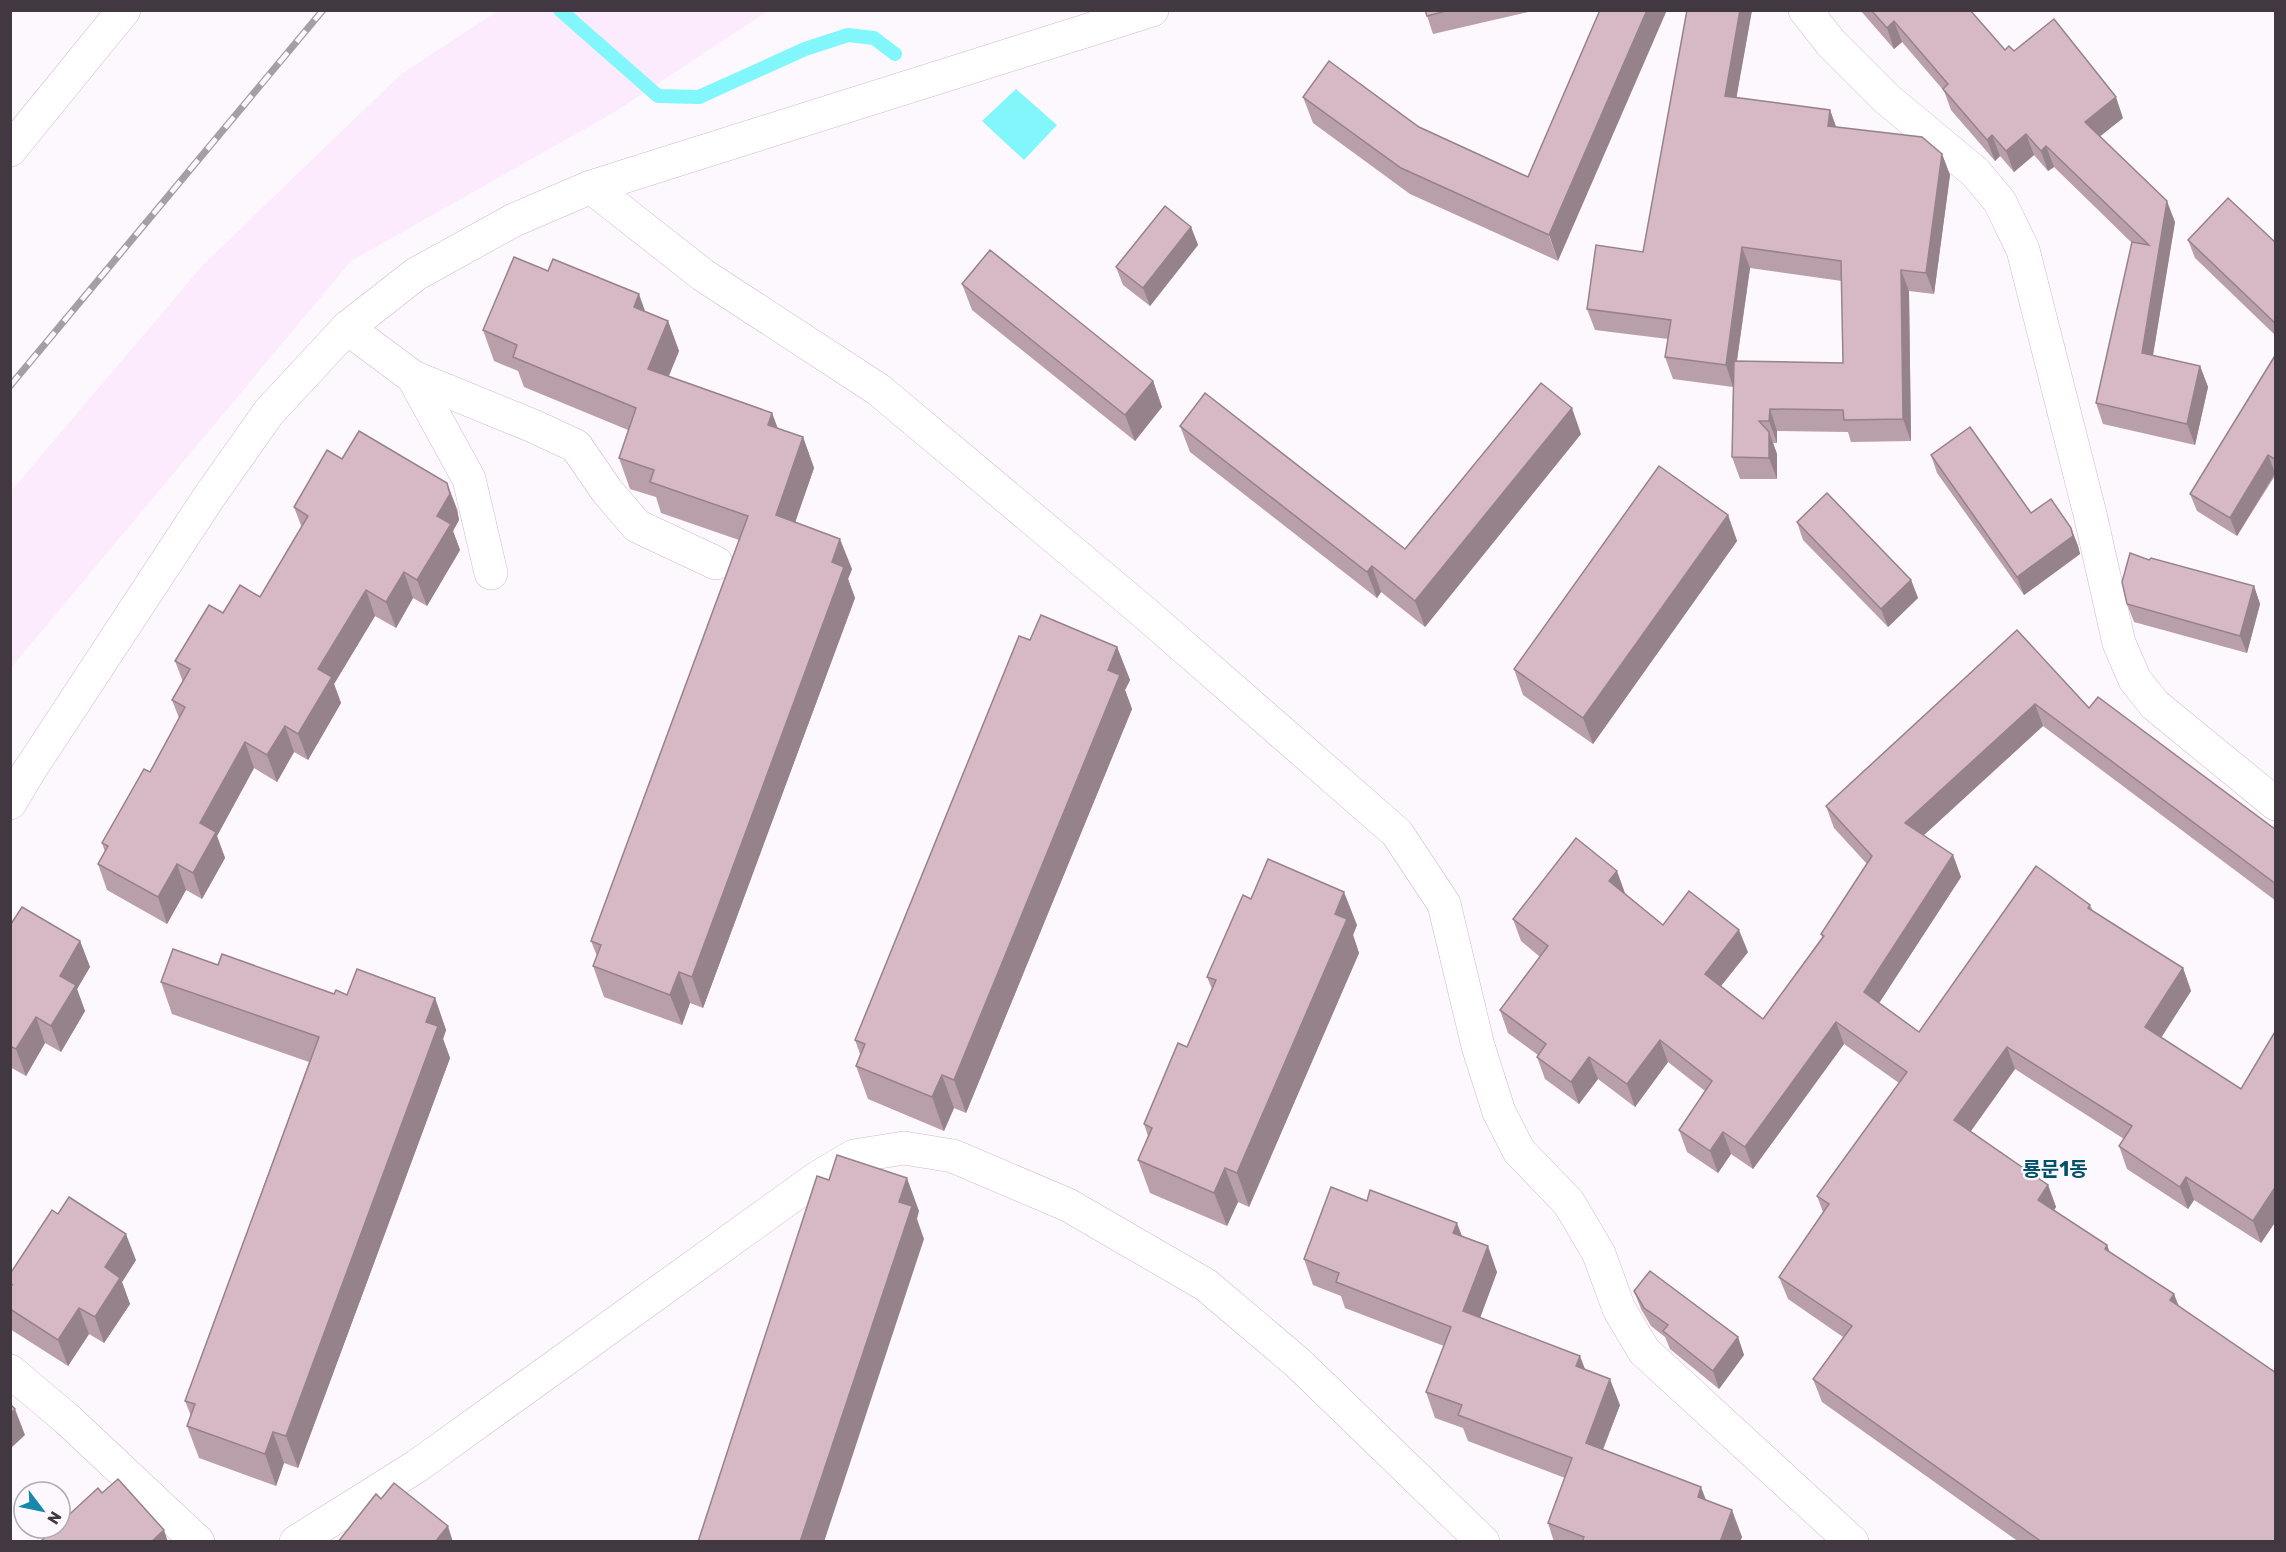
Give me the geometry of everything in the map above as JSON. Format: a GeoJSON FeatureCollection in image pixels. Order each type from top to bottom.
{"type":"FeatureCollection","features":[{"type":"Feature","properties":{"kind":"street"},"geometry":{"type":"LineString","coordinates":[[10,150],[124,10]]}},
{"type":"Feature","properties":{"kind":"street"},"geometry":{"type":"LineString","coordinates":[[10,803],[209,497],[269,412],[347,328],[417,274],[514,220],[591,187],[1152,10]]}},
{"type":"Feature","properties":{"kind":"street"},"geometry":{"type":"LineString","coordinates":[[1805,10],[1831,43],[1887,99],[1976,173],[2000,202],[2023,250],[2090,514],[2119,643],[2135,680],[2155,705],[2276,804]]}},
{"type":"Feature","properties":{"kind":"street"},"geometry":{"type":"LineString","coordinates":[[591,187],[703,275],[879,390],[1145,613],[1396,833],[1444,904],[1478,1046],[1499,1112],[1518,1151],[1569,1203],[1599,1254],[1618,1308],[1644,1351],[1852,1542]]}},
{"type":"Feature","properties":{"kind":"street"},"geometry":{"type":"LineString","coordinates":[[347,328],[413,377],[576,446],[607,491],[637,526],[716,563]]}},
{"type":"Feature","properties":{"kind":"street"},"geometry":{"type":"LineString","coordinates":[[413,377],[469,479],[490,573]]}},
{"type":"Feature","properties":{"kind":"street"},"geometry":{"type":"LineString","coordinates":[[296,1542],[417,1466],[817,1178],[854,1156],[904,1148],[953,1156],[1068,1205],[1206,1285],[1298,1363],[1483,1542]]}},
{"type":"Feature","properties":{"kind":"street"},"geometry":{"type":"LineString","coordinates":[[10,1371],[66,1418],[198,1542]]}},
{"type":"Feature","properties":{"kind":"shaded area"},"geometry":{"type":"Polygon","coordinates":[[[499,10],[768,11],[613,113],[351,261],[11,668],[11,491],[203,265],[400,75],[499,10]]]}},
{"type":"Feature","properties":{"kind":"water"},"geometry":{"type":"Polygon","coordinates":[[[1016,89],[1057,125],[1024,160],[982,121],[1016,89]]]}},
{"type":"Feature","properties":{"kind":"building"},"geometry":{"type":"Polygon","coordinates":[[[1425,10],[1450,10],[1427,16],[1425,10]]]}},
{"type":"Feature","properties":{"kind":"building"},"geometry":{"type":"Polygon","coordinates":[[[1600,10],[1647,10],[1549,235],[1401,168],[1303,97],[1329,61],[1419,127],[1528,177],[1600,10]]]}},
{"type":"Feature","properties":{"kind":"building"},"geometry":{"type":"Polygon","coordinates":[[[1687,10],[1740,10],[1725,96],[1830,110],[1828,126],[1922,137],[1942,154],[1926,273],[1901,270],[1903,419],[1844,420],[1843,410],[1770,409],[1769,421],[1759,421],[1769,432],[1769,458],[1732,457],[1734,361],[1843,363],[1841,261],[1742,247],[1726,365],[1665,357],[1671,320],[1587,309],[1596,245],[1643,252],[1687,10]]]}},
{"type":"Feature","properties":{"kind":"building"},"geometry":{"type":"Polygon","coordinates":[[[1871,10],[1970,10],[2005,50],[2009,46],[2014,51],[2054,19],[2116,97],[2085,122],[2167,201],[2142,353],[2200,366],[2187,424],[2096,403],[2132,242],[2149,245],[2046,146],[2041,151],[2026,134],[2006,151],[1992,135],[1987,140],[1943,89],[1948,84],[1894,21],[1887,28],[1871,10]]]}},
{"type":"Feature","properties":{"kind":"building"},"geometry":{"type":"Polygon","coordinates":[[[2228,198],[2276,243],[2276,324],[2188,240],[2228,198]]]}},
{"type":"Feature","properties":{"kind":"building"},"geometry":{"type":"Polygon","coordinates":[[[1165,206],[1191,227],[1143,288],[1116,267],[1165,206]]]}},
{"type":"Feature","properties":{"kind":"building"},"geometry":{"type":"Polygon","coordinates":[[[990,250],[1153,381],[1125,415],[962,284],[990,250]]]}},
{"type":"Feature","properties":{"kind":"building"},"geometry":{"type":"Polygon","coordinates":[[[514,257],[548,271],[553,259],[639,294],[634,307],[668,321],[648,369],[772,413],[768,425],[803,437],[776,515],[840,539],[832,562],[844,567],[692,977],[679,972],[670,995],[593,966],[601,945],[591,941],[748,516],[650,482],[654,470],[619,458],[636,408],[513,357],[517,345],[483,330],[514,257]]]}},
{"type":"Feature","properties":{"kind":"building"},"geometry":{"type":"Polygon","coordinates":[[[2276,354],[2276,460],[2268,455],[2230,518],[2190,494],[2276,354]]]}},
{"type":"Feature","properties":{"kind":"building"},"geometry":{"type":"Polygon","coordinates":[[[1541,383],[1572,408],[1415,601],[1372,566],[1367,572],[1180,426],[1205,393],[1405,549],[1541,383]]]}},
{"type":"Feature","properties":{"kind":"building"},"geometry":{"type":"Polygon","coordinates":[[[1970,427],[2031,513],[2051,499],[2071,528],[2073,536],[2017,577],[1931,455],[1970,427]]]}},
{"type":"Feature","properties":{"kind":"building"},"geometry":{"type":"Polygon","coordinates":[[[359,431],[447,483],[450,494],[437,516],[451,524],[417,580],[404,572],[386,602],[366,590],[318,669],[332,677],[298,734],[285,726],[267,755],[245,742],[200,823],[216,832],[193,873],[177,864],[158,897],[98,864],[108,846],[102,843],[144,769],[150,772],[185,707],[172,700],[190,669],[175,661],[209,605],[223,613],[240,585],[260,597],[308,516],[294,507],[327,450],[342,459],[359,431]]]}},
{"type":"Feature","properties":{"kind":"building"},"geometry":{"type":"Polygon","coordinates":[[[1659,466],[1728,515],[1583,718],[1514,669],[1659,466]]]}},
{"type":"Feature","properties":{"kind":"building"},"geometry":{"type":"Polygon","coordinates":[[[1827,493],[1911,580],[1881,609],[1797,522],[1827,493]]]}},
{"type":"Feature","properties":{"kind":"building"},"geometry":{"type":"Polygon","coordinates":[[[2130,553],[2149,560],[2151,558],[2254,586],[2240,636],[2127,604],[2122,582],[2130,553]]]}},
{"type":"Feature","properties":{"kind":"building"},"geometry":{"type":"Polygon","coordinates":[[[1041,615],[1117,647],[1108,670],[1120,675],[954,1080],[942,1075],[932,1097],[856,1066],[865,1044],[855,1040],[1019,636],[1030,640],[1041,615]]]}},
{"type":"Feature","properties":{"kind":"building"},"geometry":{"type":"Polygon","coordinates":[[[2017,630],[2089,708],[2098,697],[2276,830],[2276,884],[2035,704],[1905,823],[1953,855],[1864,992],[1919,1032],[2036,866],[2090,905],[2088,908],[2183,968],[2145,1027],[2241,1089],[2276,1030],[2276,1186],[2253,1221],[2186,1177],[2180,1187],[2119,1146],[2132,1126],[2007,1047],[1954,1120],[2048,1185],[2038,1200],[2107,1245],[2105,1249],[2174,1294],[2170,1300],[2276,1373],[2276,1542],[2042,1542],[1813,1379],[1852,1326],[1779,1277],[1829,1204],[1817,1196],[1907,1072],[1836,1022],[1745,1147],[1723,1132],[1710,1151],[1679,1130],[1712,1081],[1660,1040],[1627,1084],[1589,1057],[1571,1082],[1537,1057],[1546,1044],[1500,1010],[1548,946],[1513,919],[1576,838],[1617,871],[1609,881],[1663,925],[1689,891],[1739,930],[1705,974],[1763,1019],[1824,936],[1821,934],[1872,856],[1826,806],[2017,630]]]}},
{"type":"Feature","properties":{"kind":"building"},"geometry":{"type":"Polygon","coordinates":[[[1268,859],[1344,892],[1335,914],[1347,919],[1237,1173],[1225,1168],[1214,1193],[1138,1160],[1152,1128],[1144,1124],[1178,1043],[1187,1047],[1216,980],[1207,977],[1243,895],[1251,899],[1268,859]]]}},
{"type":"Feature","properties":{"kind":"building"},"geometry":{"type":"Polygon","coordinates":[[[22,907],[80,941],[60,976],[76,985],[51,1026],[36,1017],[16,1049],[10,1046],[10,923],[22,907]]]}},
{"type":"Feature","properties":{"kind":"building"},"geometry":{"type":"Polygon","coordinates":[[[173,949],[218,965],[222,954],[334,994],[336,990],[347,995],[357,969],[435,998],[426,1022],[438,1026],[286,1436],[273,1432],[265,1454],[187,1426],[195,1404],[185,1401],[319,1037],[161,982],[173,949]]]}},
{"type":"Feature","properties":{"kind":"building"},"geometry":{"type":"Polygon","coordinates":[[[837,1155],[907,1178],[899,1202],[912,1206],[800,1542],[698,1542],[817,1176],[829,1180],[837,1155]]]}},
{"type":"Feature","properties":{"kind":"building"},"geometry":{"type":"Polygon","coordinates":[[[1331,1187],[1367,1201],[1370,1190],[1457,1223],[1453,1233],[1488,1246],[1463,1311],[1580,1356],[1576,1366],[1610,1379],[1586,1443],[1701,1487],[1698,1497],[1732,1510],[1720,1542],[1582,1542],[1584,1537],[1548,1523],[1572,1458],[1458,1415],[1462,1405],[1426,1392],[1451,1327],[1336,1282],[1339,1273],[1304,1259],[1331,1187]]]}},
{"type":"Feature","properties":{"kind":"building"},"geometry":{"type":"Polygon","coordinates":[[[69,1197],[126,1234],[105,1267],[120,1278],[95,1317],[79,1308],[58,1340],[10,1309],[10,1287],[12,1285],[10,1285],[10,1274],[52,1210],[58,1214],[69,1197]]]}},
{"type":"Feature","properties":{"kind":"building"},"geometry":{"type":"Polygon","coordinates":[[[1650,1271],[1738,1337],[1713,1371],[1663,1331],[1668,1325],[1644,1308],[1634,1291],[1650,1271]]]}},
{"type":"Feature","properties":{"kind":"building"},"geometry":{"type":"Polygon","coordinates":[[[10,1404],[15,1409],[10,1414],[10,1404]]]}},
{"type":"Feature","properties":{"kind":"building"},"geometry":{"type":"Polygon","coordinates":[[[118,1479],[164,1530],[151,1542],[40,1542],[42,1540],[72,1540],[72,1512],[98,1488],[102,1493],[118,1479]]]}},
{"type":"Feature","properties":{"kind":"building"},"geometry":{"type":"Polygon","coordinates":[[[394,1483],[448,1526],[435,1542],[338,1542],[376,1494],[381,1499],[394,1483]]]}},
{"type":"Feature","properties":{"kind":"waterway"},"geometry":{"type":"LineString","coordinates":[[560,10],[658,96],[699,97],[805,49],[848,35],[874,38],[895,54]]}},
{"type":"Feature","properties":{"kind":"railway"},"geometry":{"type":"LineString","coordinates":[[10,386],[323,10]]}},
{"type":"Feature","properties":{"kind":"district","name":"룡문1동"},"geometry":{"type":"Point","coordinates":[2055,1169]}}]}
